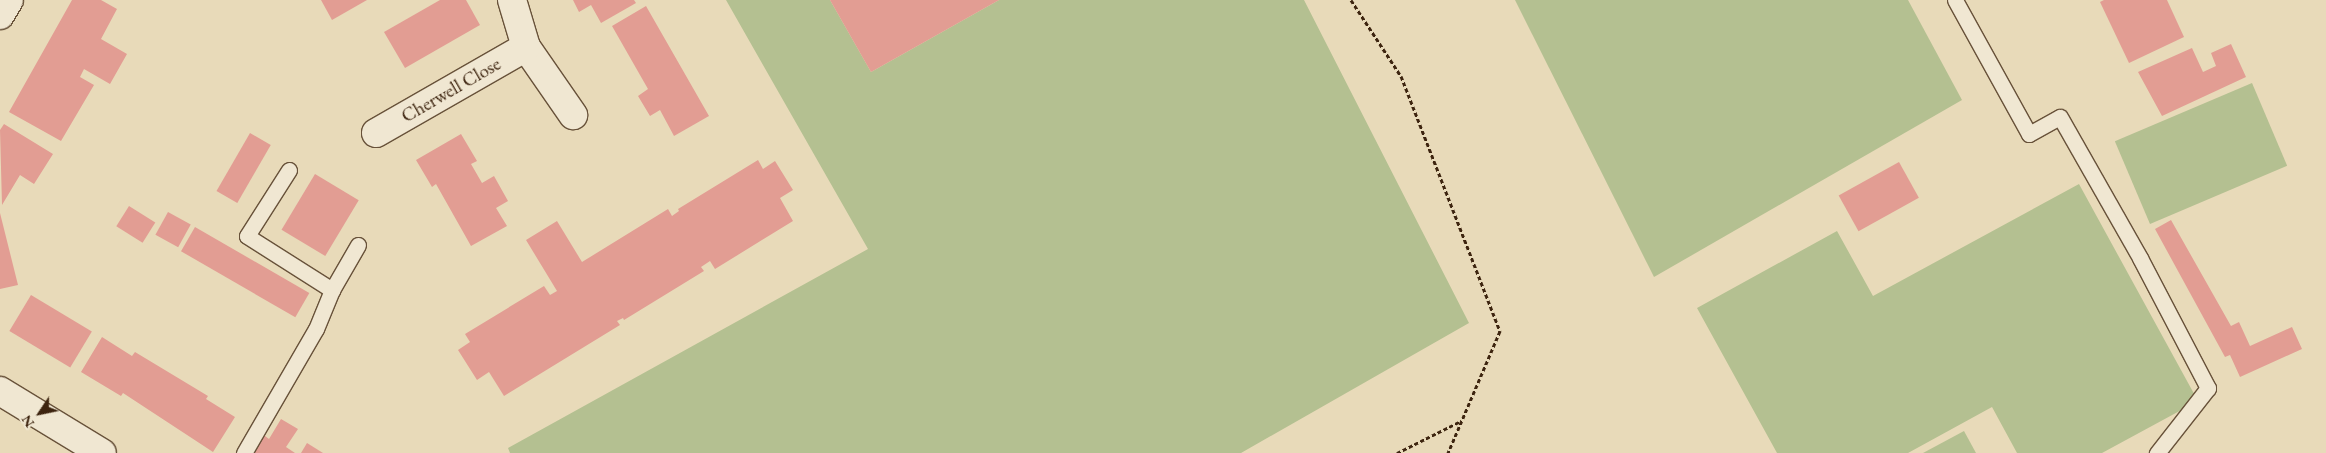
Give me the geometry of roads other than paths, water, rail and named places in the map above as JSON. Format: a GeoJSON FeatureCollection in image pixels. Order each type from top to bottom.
{"type":"FeatureCollection","features":[{"type":"Feature","properties":{"kind":"street"},"geometry":{"type":"LineString","coordinates":[[0,15],[9,0]]}},
{"type":"Feature","properties":{"kind":"street"},"geometry":{"type":"LineString","coordinates":[[512,0],[526,47],[573,115]]}},
{"type":"Feature","properties":{"kind":"street","name":"Cherwell Close"},"geometry":{"type":"LineString","coordinates":[[376,133],[526,47]]}},
{"type":"Feature","properties":{"kind":"street"},"geometry":{"type":"LineString","coordinates":[[0,391],[102,453]]}},
{"type":"Feature","properties":{"kind":"lane"},"geometry":{"type":"LineString","coordinates":[[1955,0],[2029,134],[2060,118],[2140,258],[2208,388],[2157,453]]}},
{"type":"Feature","properties":{"kind":"lane"},"geometry":{"type":"LineString","coordinates":[[289,170],[247,236],[332,290]]}},
{"type":"Feature","properties":{"kind":"lane"},"geometry":{"type":"LineString","coordinates":[[244,453],[316,329],[332,290],[358,245]]}}]}
